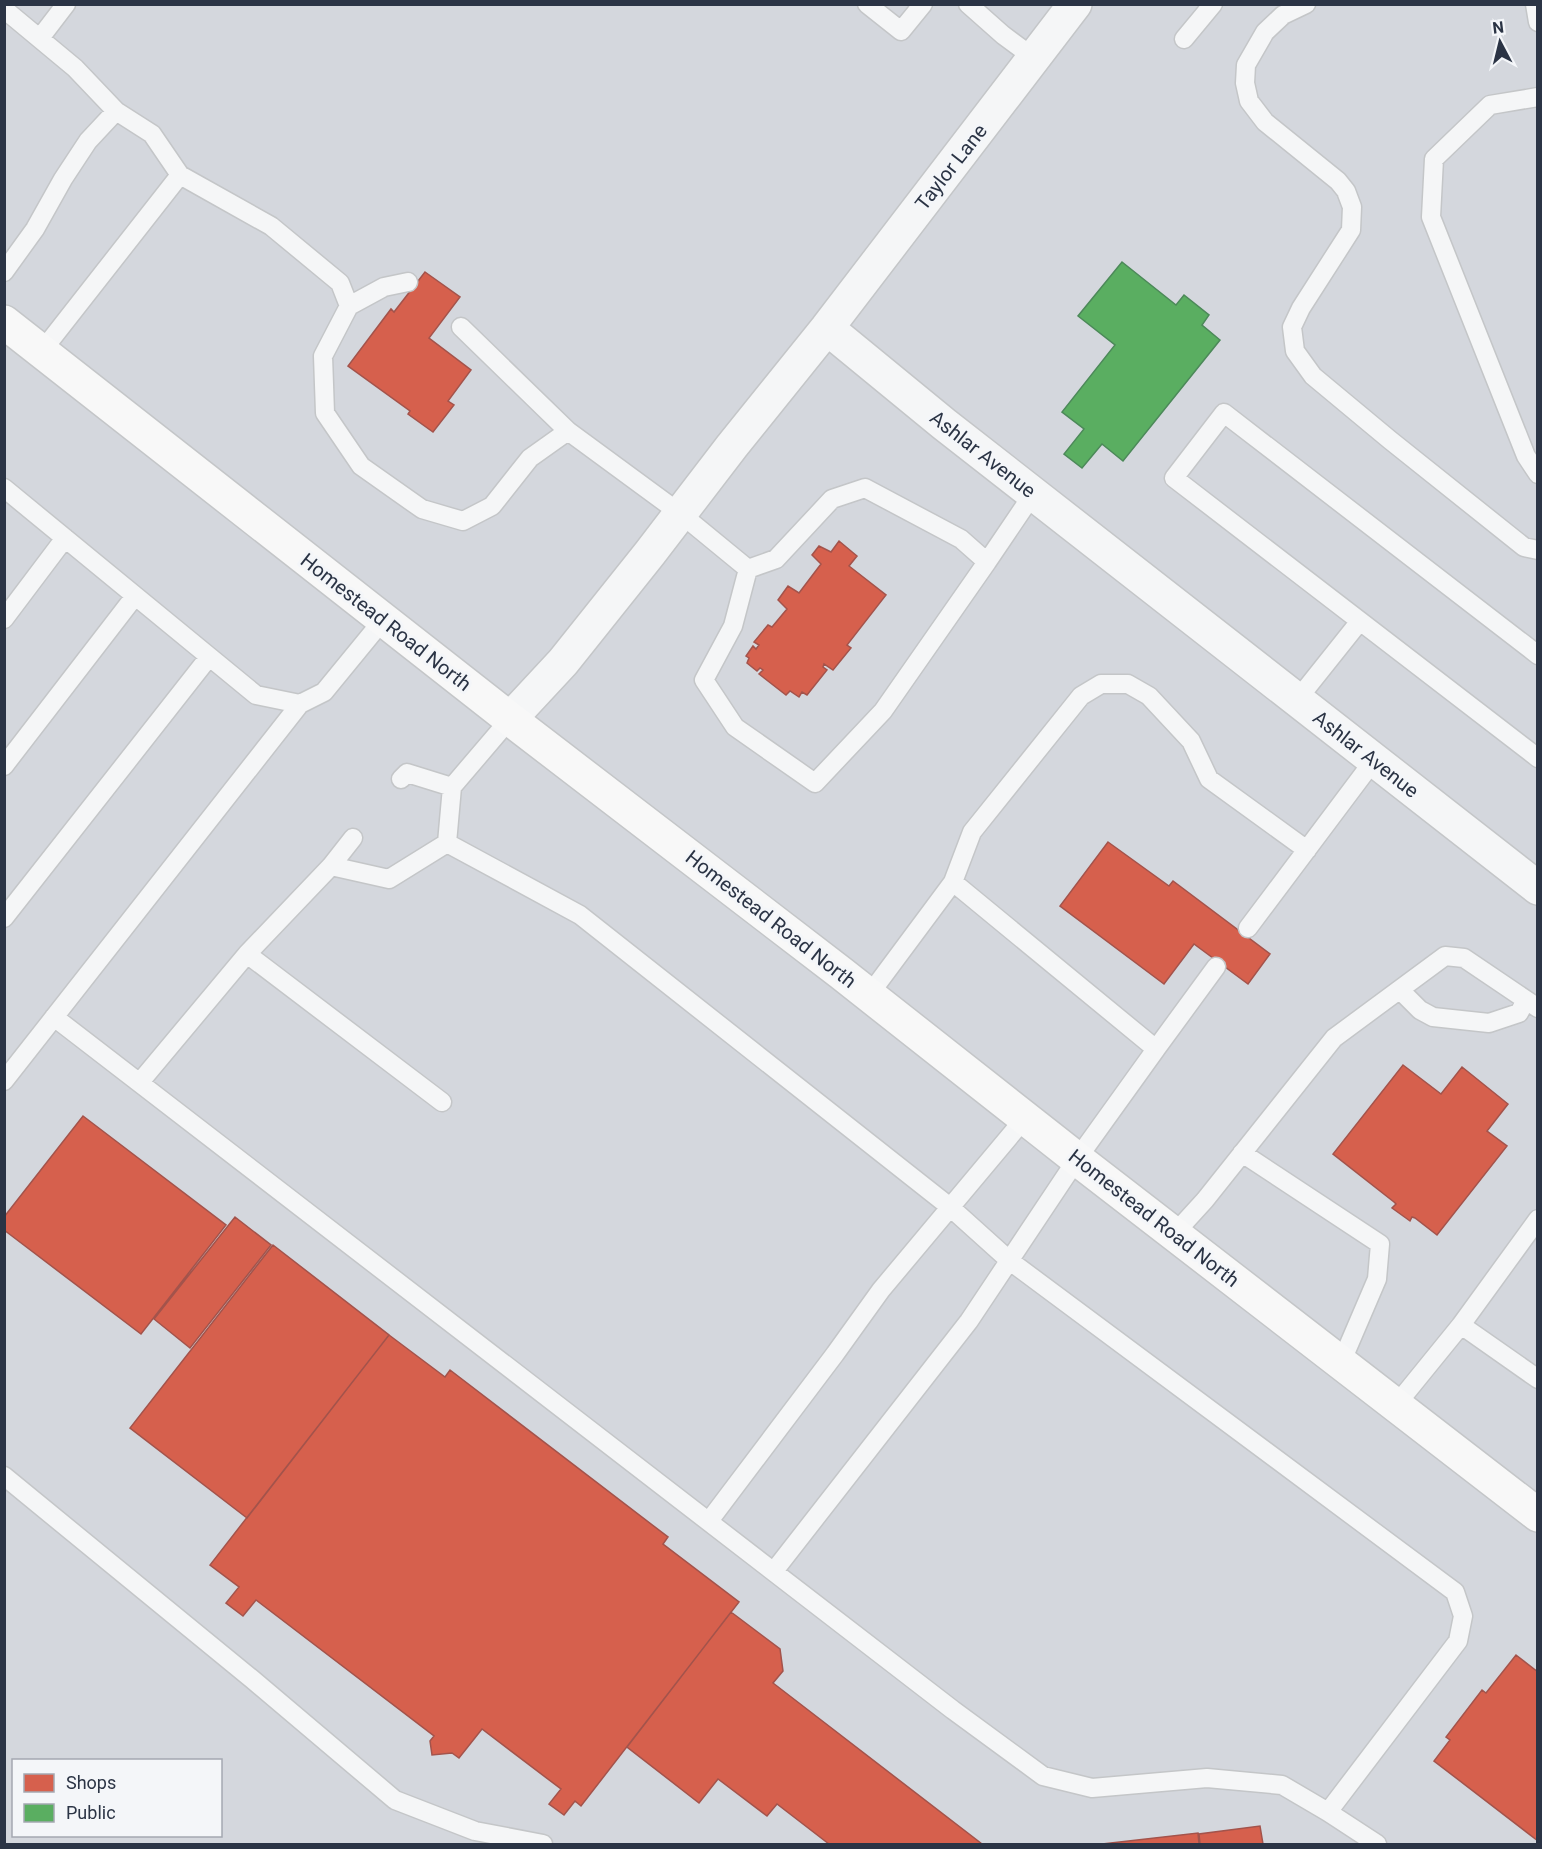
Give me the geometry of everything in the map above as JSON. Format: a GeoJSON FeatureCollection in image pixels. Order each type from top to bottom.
{"type":"FeatureCollection","features":[{"type":"Feature","properties":{"kind":"main road","name":"Homestead Road North"},"geometry":{"type":"LineString","coordinates":[[5,324],[510,719],[1538,1515]]}},
{"type":"Feature","properties":{"kind":"street","name":"Taylor Lane"},"geometry":{"type":"LineString","coordinates":[[827,328],[1075,4]]}},
{"type":"Feature","properties":{"kind":"street","name":"Ashlar Avenue"},"geometry":{"type":"LineString","coordinates":[[827,328],[944,424],[1538,888]]}},
{"type":"Feature","properties":{"kind":"street"},"geometry":{"type":"LineString","coordinates":[[510,719],[562,662],[827,328]]}},
{"type":"Feature","properties":{"kind":"lane"},"geometry":{"type":"LineString","coordinates":[[40,38],[66,4]]}},
{"type":"Feature","properties":{"kind":"lane"},"geometry":{"type":"LineString","coordinates":[[867,4],[901,31],[922,4]]}},
{"type":"Feature","properties":{"kind":"lane"},"geometry":{"type":"LineString","coordinates":[[968,4],[1034,58]]}},
{"type":"Feature","properties":{"kind":"lane"},"geometry":{"type":"LineString","coordinates":[[1184,39],[1213,4]]}},
{"type":"Feature","properties":{"kind":"lane"},"geometry":{"type":"LineString","coordinates":[[1306,4],[1283,15],[1265,32],[1246,64],[1245,83],[1249,101],[1265,122],[1338,181],[1346,191],[1352,207],[1351,231],[1301,308],[1292,327],[1295,351],[1313,376],[1389,440],[1524,547],[1538,550]]}},
{"type":"Feature","properties":{"kind":"lane"},"geometry":{"type":"LineString","coordinates":[[1535,4],[1538,22]]}},
{"type":"Feature","properties":{"kind":"lane"},"geometry":{"type":"LineString","coordinates":[[4,9],[75,68],[116,111],[152,134],[180,175],[271,226],[340,283],[349,306]]}},
{"type":"Feature","properties":{"kind":"lane"},"geometry":{"type":"LineString","coordinates":[[1538,97],[1490,105],[1434,159],[1431,217],[1526,456],[1538,474]]}},
{"type":"Feature","properties":{"kind":"lane"},"geometry":{"type":"LineString","coordinates":[[4,272],[35,229],[88,141],[116,111]]}},
{"type":"Feature","properties":{"kind":"lane"},"geometry":{"type":"LineString","coordinates":[[42,351],[180,175]]}},
{"type":"Feature","properties":{"kind":"lane"},"geometry":{"type":"LineString","coordinates":[[408,282],[384,287],[349,306],[323,356],[325,413],[361,466],[422,509],[463,521],[492,506],[530,458],[568,430]]}},
{"type":"Feature","properties":{"kind":"lane"},"geometry":{"type":"LineString","coordinates":[[461,327],[568,430],[681,514],[748,568]]}},
{"type":"Feature","properties":{"kind":"lane"},"geometry":{"type":"LineString","coordinates":[[1538,655],[1224,413],[1174,478],[1538,758]]}},
{"type":"Feature","properties":{"kind":"lane"},"geometry":{"type":"LineString","coordinates":[[4,488],[256,695],[300,704]]}},
{"type":"Feature","properties":{"kind":"lane"},"geometry":{"type":"LineString","coordinates":[[748,568],[776,559],[832,499],[865,488],[961,539],[987,562]]}},
{"type":"Feature","properties":{"kind":"lane"},"geometry":{"type":"LineString","coordinates":[[748,568],[733,626],[704,680],[735,727],[815,783],[884,711],[1033,494]]}},
{"type":"Feature","properties":{"kind":"lane"},"geometry":{"type":"LineString","coordinates":[[4,619],[65,538]]}},
{"type":"Feature","properties":{"kind":"lane"},"geometry":{"type":"LineString","coordinates":[[4,766],[135,596]]}},
{"type":"Feature","properties":{"kind":"lane"},"geometry":{"type":"LineString","coordinates":[[6,1077],[300,704],[324,692],[383,620]]}},
{"type":"Feature","properties":{"kind":"lane"},"geometry":{"type":"LineString","coordinates":[[1298,700],[1360,621]]}},
{"type":"Feature","properties":{"kind":"lane"},"geometry":{"type":"LineString","coordinates":[[4,918],[209,657]]}},
{"type":"Feature","properties":{"kind":"lane"},"geometry":{"type":"LineString","coordinates":[[869,995],[953,882],[972,832],[1081,696],[1101,684],[1128,684],[1149,696],[1191,741],[1209,779],[1307,850]]}},
{"type":"Feature","properties":{"kind":"lane"},"geometry":{"type":"LineString","coordinates":[[447,843],[452,787],[510,719]]}},
{"type":"Feature","properties":{"kind":"lane"},"geometry":{"type":"LineString","coordinates":[[1248,928],[1374,760]]}},
{"type":"Feature","properties":{"kind":"lane"},"geometry":{"type":"LineString","coordinates":[[401,779],[407,773],[452,787]]}},
{"type":"Feature","properties":{"kind":"lane"},"geometry":{"type":"LineString","coordinates":[[140,1082],[247,954],[331,866],[353,838]]}},
{"type":"Feature","properties":{"kind":"lane"},"geometry":{"type":"LineString","coordinates":[[331,866],[389,879],[447,843]]}},
{"type":"Feature","properties":{"kind":"lane"},"geometry":{"type":"LineString","coordinates":[[447,843],[580,915],[950,1207],[1010,1261],[1455,1592],[1463,1616],[1458,1641],[1328,1812]]}},
{"type":"Feature","properties":{"kind":"lane"},"geometry":{"type":"LineString","coordinates":[[953,882],[1156,1049]]}},
{"type":"Feature","properties":{"kind":"lane"},"geometry":{"type":"LineString","coordinates":[[247,954],[442,1102]]}},
{"type":"Feature","properties":{"kind":"lane"},"geometry":{"type":"LineString","coordinates":[[1174,1234],[1205,1200],[1334,1038],[1445,956],[1464,958],[1532,1004],[1519,1013],[1489,1023],[1433,1017],[1420,1010],[1400,990]]}},
{"type":"Feature","properties":{"kind":"lane"},"geometry":{"type":"LineString","coordinates":[[774,1571],[969,1321],[1077,1159],[1216,967]]}},
{"type":"Feature","properties":{"kind":"lane"},"geometry":{"type":"LineString","coordinates":[[54,1017],[961,1716],[1043,1776],[1092,1788],[1207,1778],[1282,1785],[1377,1845]]}},
{"type":"Feature","properties":{"kind":"lane"},"geometry":{"type":"LineString","coordinates":[[709,1521],[835,1354],[880,1290],[1025,1118]]}},
{"type":"Feature","properties":{"kind":"lane"},"geometry":{"type":"LineString","coordinates":[[1242,1153],[1380,1244],[1377,1279],[1341,1363]]}},
{"type":"Feature","properties":{"kind":"lane"},"geometry":{"type":"LineString","coordinates":[[1396,1405],[1461,1325],[1538,1219]]}},
{"type":"Feature","properties":{"kind":"lane"},"geometry":{"type":"LineString","coordinates":[[1461,1325],[1538,1379]]}},
{"type":"Feature","properties":{"kind":"lane"},"geometry":{"type":"LineString","coordinates":[[4,1476],[243,1671],[395,1800],[475,1831],[543,1845]]}},
{"type":"Feature","properties":{"kind":"shaded area"},"geometry":{"type":"Polygon","coordinates":[[[5,5],[1537,5],[1537,1844],[5,1844],[5,5]]]}},
{"type":"Feature","properties":{"kind":"building: Shops"},"geometry":{"type":"Polygon","coordinates":[[[425,272],[460,297],[429,338],[471,370],[448,401],[454,405],[433,432],[408,414],[410,411],[348,366],[391,309],[394,312],[425,272]]]}},
{"type":"Feature","properties":{"kind":"building: Shops"},"geometry":{"type":"Polygon","coordinates":[[[839,541],[857,556],[849,566],[886,595],[847,645],[851,648],[833,670],[824,664],[823,667],[827,670],[807,695],[802,692],[799,697],[790,691],[786,695],[759,674],[763,670],[760,668],[757,671],[747,663],[749,658],[746,656],[753,646],[756,649],[759,645],[754,642],[768,625],[772,627],[787,609],[778,600],[788,586],[799,593],[821,564],[812,555],[819,546],[831,552],[839,541]]]}},
{"type":"Feature","properties":{"kind":"building: Shops"},"geometry":{"type":"Polygon","coordinates":[[[1108,842],[1169,886],[1173,881],[1270,954],[1248,984],[1194,944],[1164,984],[1060,906],[1108,842]]]}},
{"type":"Feature","properties":{"kind":"building: Shops"},"geometry":{"type":"Polygon","coordinates":[[[1403,1065],[1441,1094],[1462,1067],[1508,1104],[1487,1131],[1507,1146],[1437,1235],[1415,1218],[1412,1217],[1410,1221],[1392,1208],[1396,1204],[1394,1202],[1333,1154],[1403,1065]]]}},
{"type":"Feature","properties":{"kind":"building: Shops"},"geometry":{"type":"Polygon","coordinates":[[[83,1116],[226,1225],[141,1334],[4,1230],[4,1217],[83,1116]]]}},
{"type":"Feature","properties":{"kind":"building: Shops"},"geometry":{"type":"Polygon","coordinates":[[[235,1217],[271,1245],[190,1348],[154,1319],[235,1217]]]}},
{"type":"Feature","properties":{"kind":"building: Shops"},"geometry":{"type":"Polygon","coordinates":[[[273,1245],[389,1335],[247,1518],[130,1428],[273,1245]]]}},
{"type":"Feature","properties":{"kind":"building: Shops"},"geometry":{"type":"Polygon","coordinates":[[[389,1335],[445,1377],[450,1370],[668,1537],[663,1544],[739,1602],[581,1806],[575,1801],[564,1815],[549,1804],[561,1789],[482,1729],[459,1758],[452,1753],[432,1755],[430,1741],[434,1736],[256,1600],[243,1616],[226,1603],[239,1587],[210,1565],[389,1335]]]}},
{"type":"Feature","properties":{"kind":"building: Shops"},"geometry":{"type":"Polygon","coordinates":[[[731,1612],[780,1649],[783,1671],[773,1683],[982,1844],[829,1844],[777,1804],[767,1816],[718,1779],[699,1803],[627,1747],[731,1612]]]}},
{"type":"Feature","properties":{"kind":"building: Shops"},"geometry":{"type":"Polygon","coordinates":[[[1516,1655],[1538,1672],[1538,1841],[1434,1761],[1450,1740],[1446,1737],[1482,1690],[1486,1693],[1516,1655]]]}},
{"type":"Feature","properties":{"kind":"building: Shops"},"geometry":{"type":"Polygon","coordinates":[[[1260,1826],[1263,1844],[1200,1844],[1199,1834],[1260,1826]]]}},
{"type":"Feature","properties":{"kind":"building: Shops"},"geometry":{"type":"Polygon","coordinates":[[[1198,1833],[1199,1844],[1102,1844],[1198,1833]]]}},
{"type":"Feature","properties":{"kind":"building: Public"},"geometry":{"type":"Polygon","coordinates":[[[1122,262],[1176,305],[1184,295],[1209,315],[1202,325],[1220,340],[1123,461],[1102,444],[1082,468],[1064,454],[1084,429],[1062,412],[1115,345],[1078,316],[1122,262]]]}}]}
